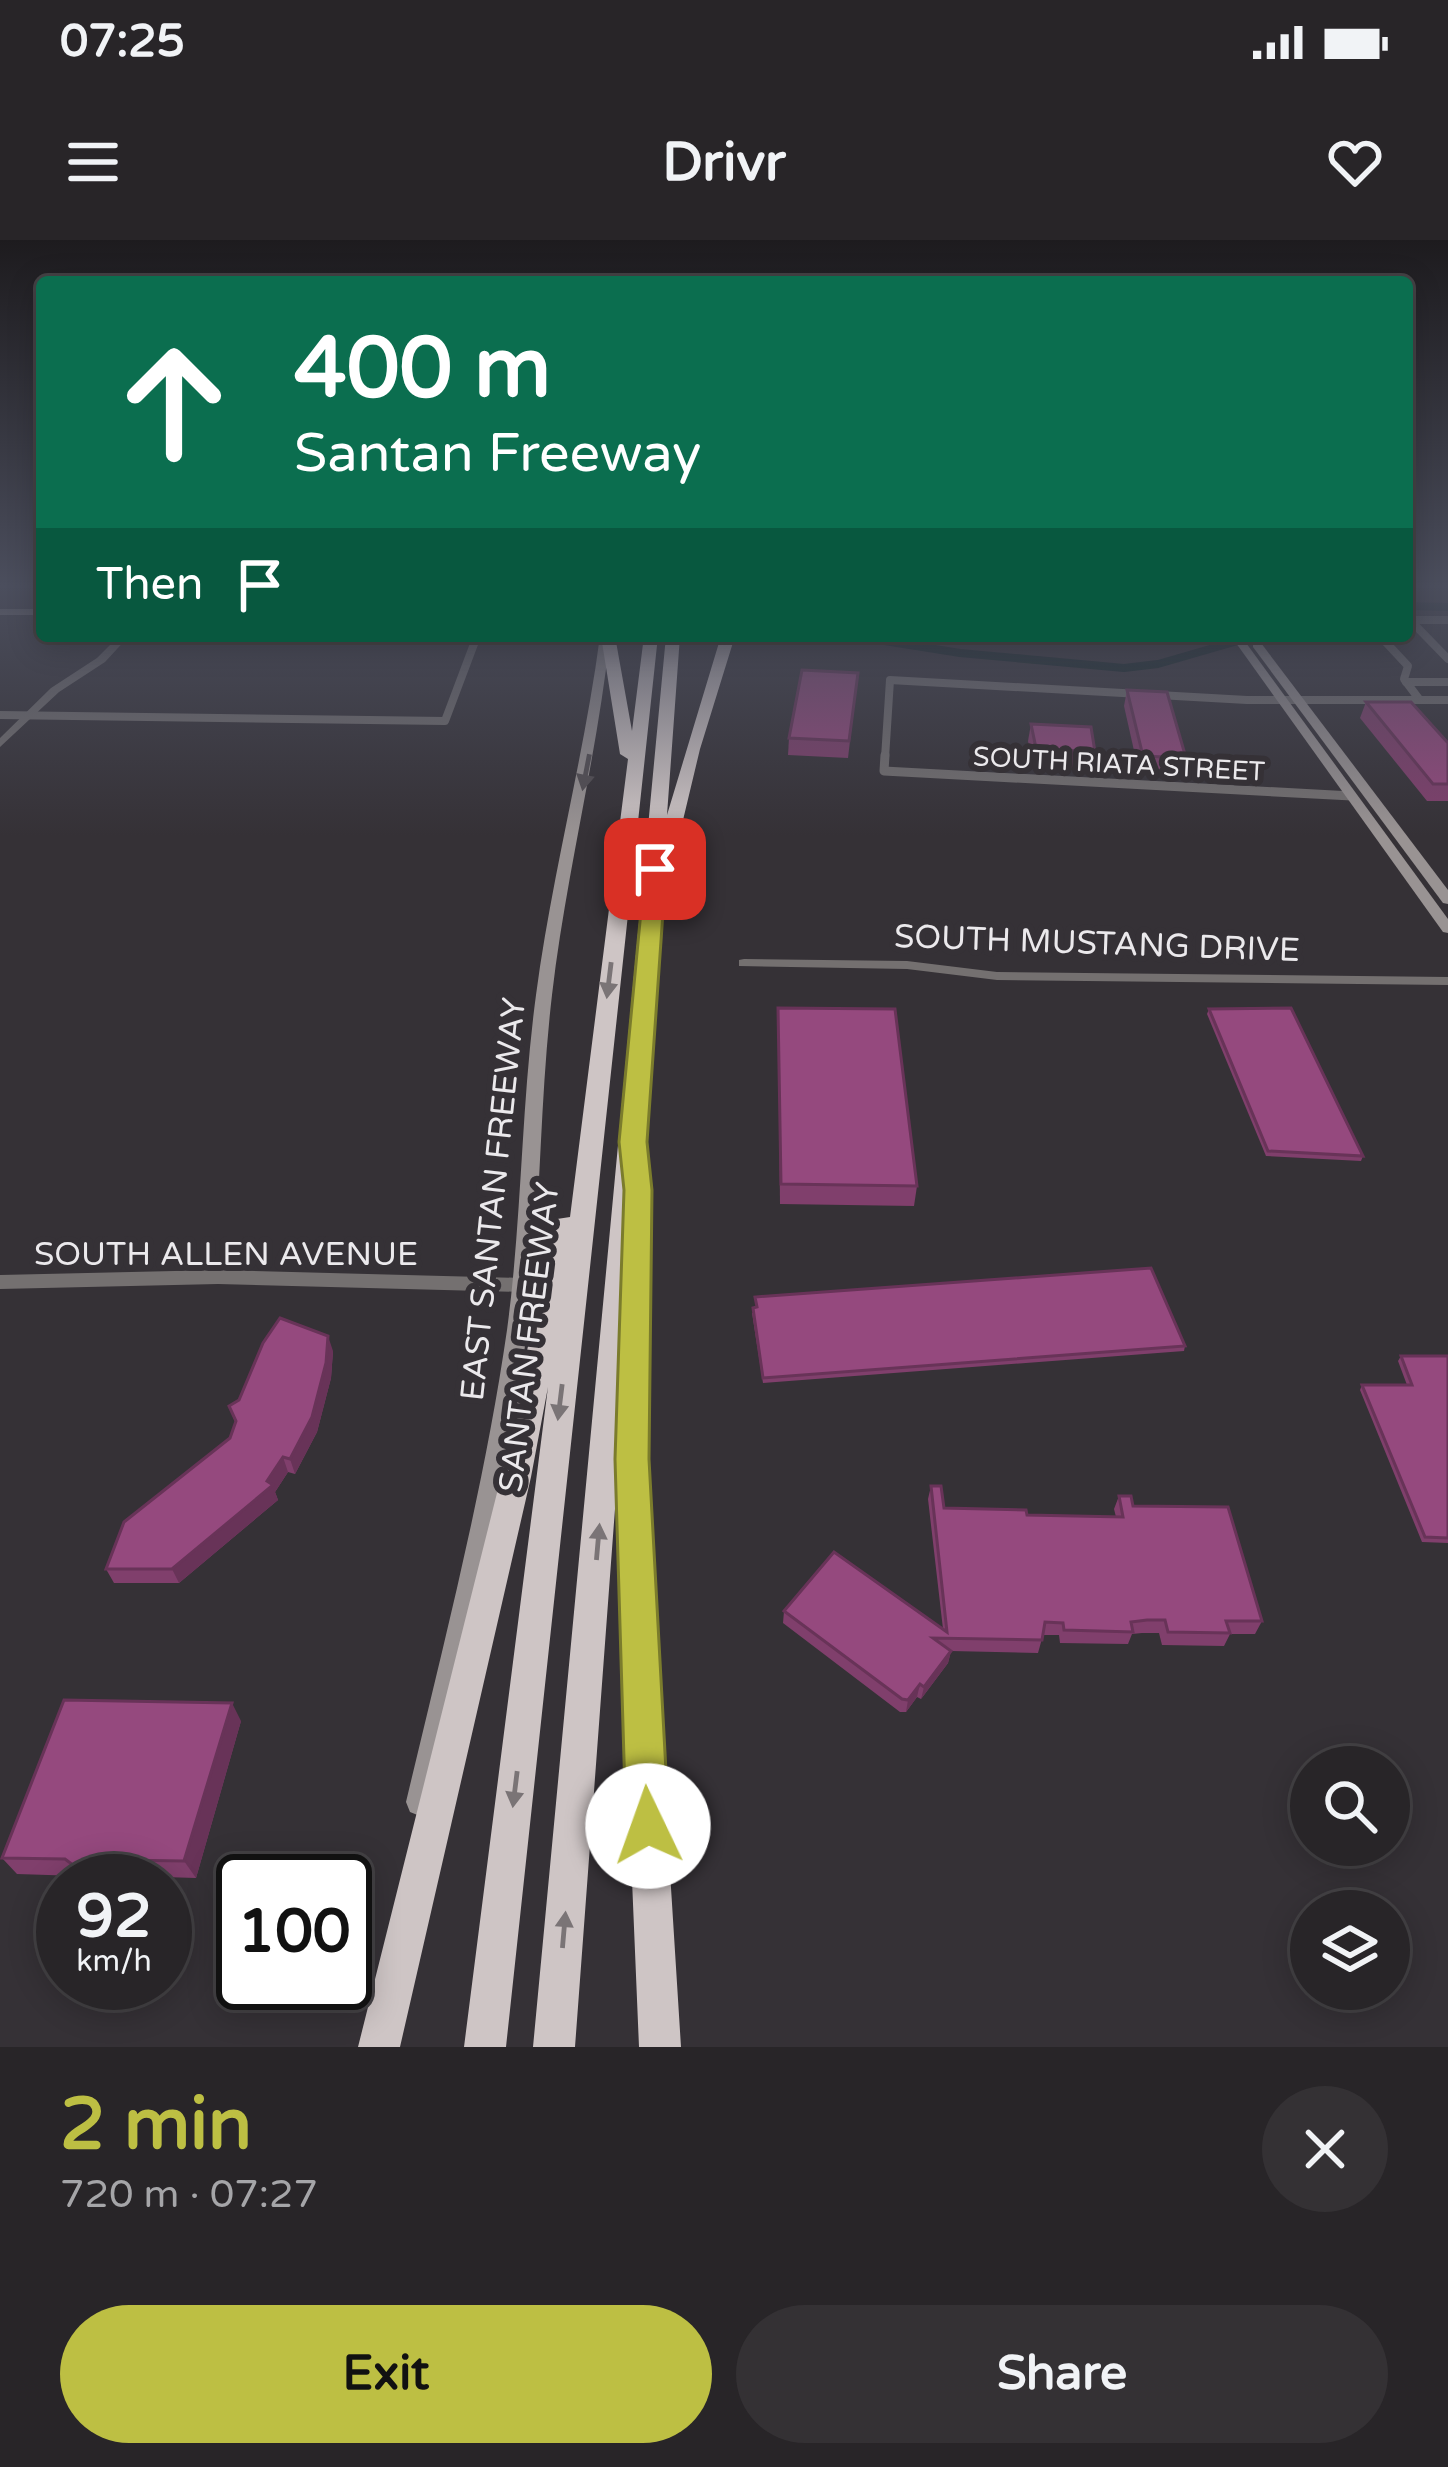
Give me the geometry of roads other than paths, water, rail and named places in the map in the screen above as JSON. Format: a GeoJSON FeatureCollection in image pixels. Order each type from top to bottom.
{"type":"FeatureCollection","features":[{"type":"Feature","properties":{"kind":"highway"},"geometry":{"type":"LineString","coordinates":[[612,667],[632,780]]}},
{"type":"Feature","properties":{"kind":"highway","name":"SANTAN FREEWAY"},"geometry":{"type":"LineString","coordinates":[[485,2047],[647,667]]}},
{"type":"Feature","properties":{"kind":"highway"},"geometry":{"type":"LineString","coordinates":[[554,2047],[671,667]]}},
{"type":"Feature","properties":{"kind":"highway"},"geometry":{"type":"LineString","coordinates":[[648,962],[682,784],[718,667]]}},
{"type":"Feature","properties":{"kind":"highway"},"geometry":{"type":"LineString","coordinates":[[633,1142],[638,1190],[632,1347],[634,1569],[660,2047]]}},
{"type":"Feature","properties":{"kind":"highway"},"geometry":{"type":"LineString","coordinates":[[379,2047],[516,1477],[566,1220],[588,1160]]}},
{"type":"Feature","properties":{"kind":"main road","name":"EAST SANTAN FREEWAY"},"geometry":{"type":"LineString","coordinates":[[366,2047],[496,1462],[523,1285],[544,993],[602,667]]}},
{"type":"Feature","properties":{"kind":"main road"},"geometry":{"type":"LineString","coordinates":[[1261,667],[1448,929]]}},
{"type":"Feature","properties":{"kind":"main road"},"geometry":{"type":"LineString","coordinates":[[1269,667],[1448,900]]}},
{"type":"Feature","properties":{"kind":"street"},"geometry":{"type":"LineString","coordinates":[[0,728],[74,667]]}},
{"type":"Feature","properties":{"kind":"street"},"geometry":{"type":"LineString","coordinates":[[0,744],[12,715],[90,667]]}},
{"type":"Feature","properties":{"kind":"street"},"geometry":{"type":"LineString","coordinates":[[12,715],[445,721],[465,667]]}},
{"type":"Feature","properties":{"kind":"street"},"geometry":{"type":"LineString","coordinates":[[1408,667],[1406,682],[1419,699]]}},
{"type":"Feature","properties":{"kind":"street","name":"SOUTH RIATA STREET"},"geometry":{"type":"LineString","coordinates":[[1282,700],[890,680],[884,771],[1352,796]]}},
{"type":"Feature","properties":{"kind":"street"},"geometry":{"type":"LineString","coordinates":[[1406,682],[1448,682]]}},
{"type":"Feature","properties":{"kind":"street"},"geometry":{"type":"LineString","coordinates":[[1282,700],[1448,700]]}},
{"type":"Feature","properties":{"kind":"street","name":"SOUTH MUSTANG DRIVE"},"geometry":{"type":"LineString","coordinates":[[744,963],[907,965],[997,976],[1448,981]]}},
{"type":"Feature","properties":{"kind":"street","name":"SOUTH ALLEN AVENUE"},"geometry":{"type":"LineString","coordinates":[[0,1282],[225,1277],[523,1285]]}},
{"type":"Feature","properties":{"kind":"waterway"},"geometry":{"type":"LineString","coordinates":[[1117,667],[1130,667]]}}]}
